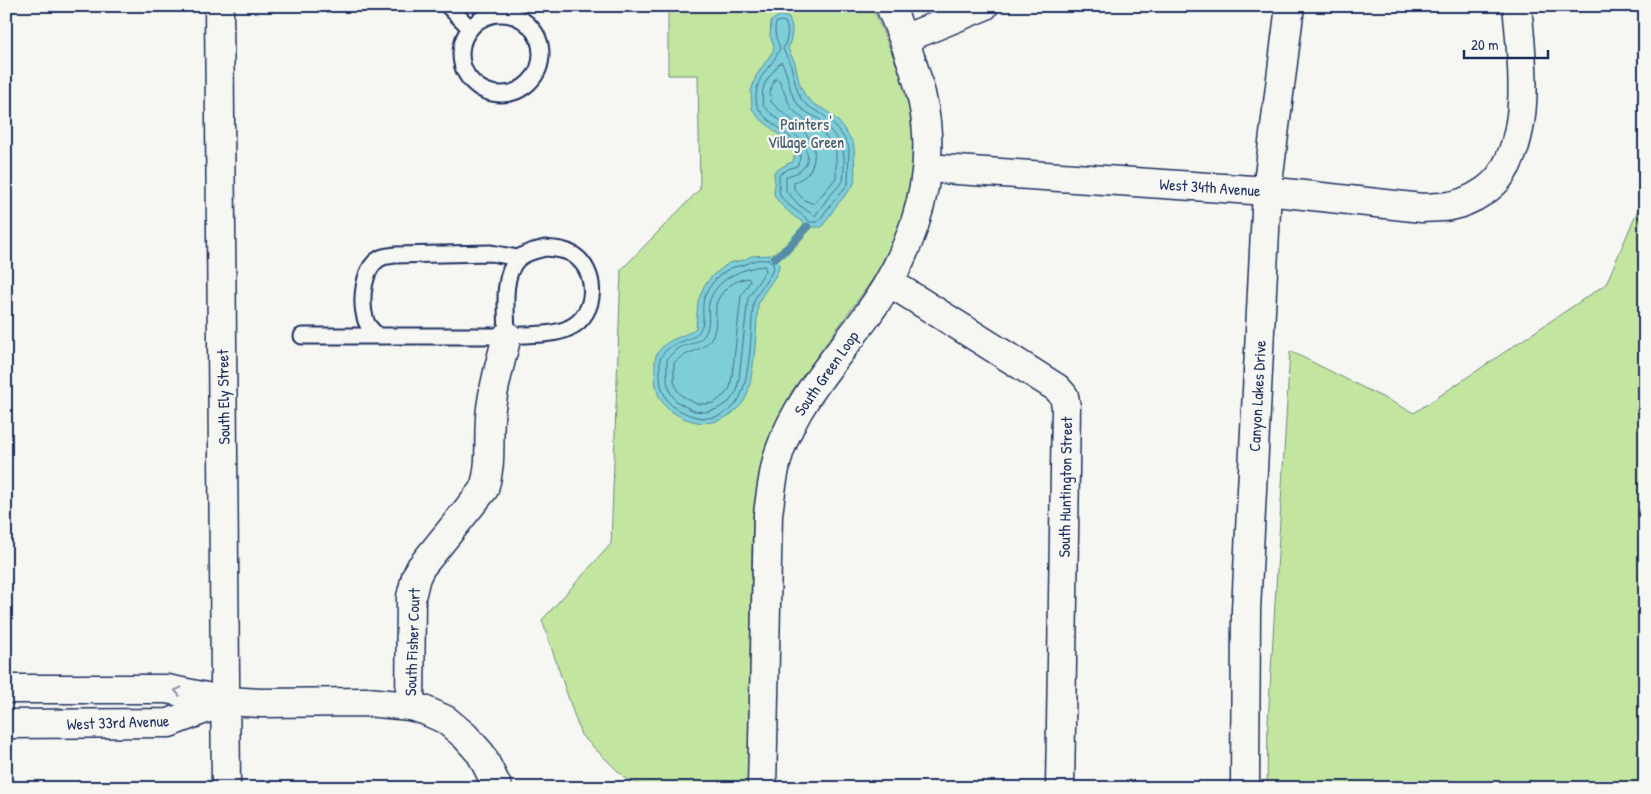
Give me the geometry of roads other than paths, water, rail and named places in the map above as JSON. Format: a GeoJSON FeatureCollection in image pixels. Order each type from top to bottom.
{"type":"FeatureCollection","features":[{"type":"Feature","properties":{"kind":"street","name":"South Ely Street"},"geometry":{"type":"LineString","coordinates":[[219,6],[226,788]]}},
{"type":"Feature","properties":{"kind":"street","name":"South Green Loop"},"geometry":{"type":"LineString","coordinates":[[762,788],[768,514],[773,479],[780,451],[795,417],[818,378],[867,316],[889,282],[907,244],[921,204],[927,168],[926,121],[904,39],[890,6]]}},
{"type":"Feature","properties":{"kind":"street"},"geometry":{"type":"LineString","coordinates":[[904,39],[984,6]]}},
{"type":"Feature","properties":{"kind":"street","name":"Canyon Lakes Drive"},"geometry":{"type":"LineString","coordinates":[[1244,788],[1246,610],[1267,191],[1290,6]]}},
{"type":"Feature","properties":{"kind":"street","name":"West 34th Avenue"},"geometry":{"type":"LineString","coordinates":[[927,168],[1267,191],[1422,208],[1444,207],[1462,203],[1488,188],[1499,177],[1508,163],[1515,145],[1520,122],[1522,71],[1517,6]]}},
{"type":"Feature","properties":{"kind":"street","name":"South Huntington Street"},"geometry":{"type":"LineString","coordinates":[[889,282],[1057,388],[1064,396],[1066,407],[1060,788]]}},
{"type":"Feature","properties":{"kind":"street","name":"South Fisher Court"},"geometry":{"type":"LineString","coordinates":[[410,706],[412,588],[421,567],[484,489],[490,459],[490,410],[507,336]]}},
{"type":"Feature","properties":{"kind":"street","name":"West 33rd Avenue"},"geometry":{"type":"LineString","coordinates":[[6,688],[167,689],[226,702],[368,702],[410,706]]}},
{"type":"Feature","properties":{"kind":"street","name":"West 33rd Avenue"},"geometry":{"type":"LineString","coordinates":[[6,724],[169,723],[226,702]]}},
{"type":"Feature","properties":{"kind":"street"},"geometry":{"type":"LineString","coordinates":[[410,706],[446,720],[465,736],[481,754],[498,788]]}},
{"type":"Feature","properties":{"kind":"lane"},"geometry":{"type":"LineString","coordinates":[[448,6],[470,28]]}},
{"type":"Feature","properties":{"kind":"lane"},"geometry":{"type":"LineString","coordinates":[[492,14],[519,17],[530,25],[538,36],[542,49],[541,62],[536,75],[527,85],[515,92],[502,94],[489,92],[478,86],[468,77],[463,65],[461,52],[464,39],[470,28],[492,14]]}},
{"type":"Feature","properties":{"kind":"lane"},"geometry":{"type":"LineString","coordinates":[[302,336],[507,336],[558,332],[570,328],[581,319],[589,307],[592,293],[590,278],[584,265],[573,255],[560,249],[546,248],[518,258],[507,280],[507,336]]}},
{"type":"Feature","properties":{"kind":"lane"},"geometry":{"type":"LineString","coordinates":[[378,336],[366,322],[364,285],[369,271],[382,257],[491,253],[518,258]]}},
{"type":"Feature","properties":{"kind":"water"},"geometry":{"type":"Polygon","coordinates":[[[780,15],[789,18],[791,23],[792,34],[788,49],[795,63],[799,82],[805,96],[839,122],[853,142],[854,147],[855,179],[853,186],[822,227],[807,227],[786,210],[776,198],[774,192],[774,172],[793,162],[795,153],[791,145],[758,117],[752,109],[751,91],[756,76],[773,51],[774,46],[770,36],[771,21],[780,15]]]}},
{"type":"Feature","properties":{"kind":"water"},"geometry":{"type":"Polygon","coordinates":[[[771,255],[779,263],[779,268],[758,304],[752,374],[744,401],[723,419],[707,423],[690,420],[673,413],[665,405],[657,392],[655,361],[657,354],[667,343],[696,328],[698,301],[704,286],[712,276],[729,263],[744,260],[751,256],[771,255]]]}},
{"type":"Feature","properties":{"kind":"waterway"},"geometry":{"type":"LineString","coordinates":[[775,258],[789,247],[807,227]]}},
{"type":"Feature","properties":{"kind":"park label","name":"Painters' Village Green"},"geometry":{"type":"Point","coordinates":[806,133]}}]}
